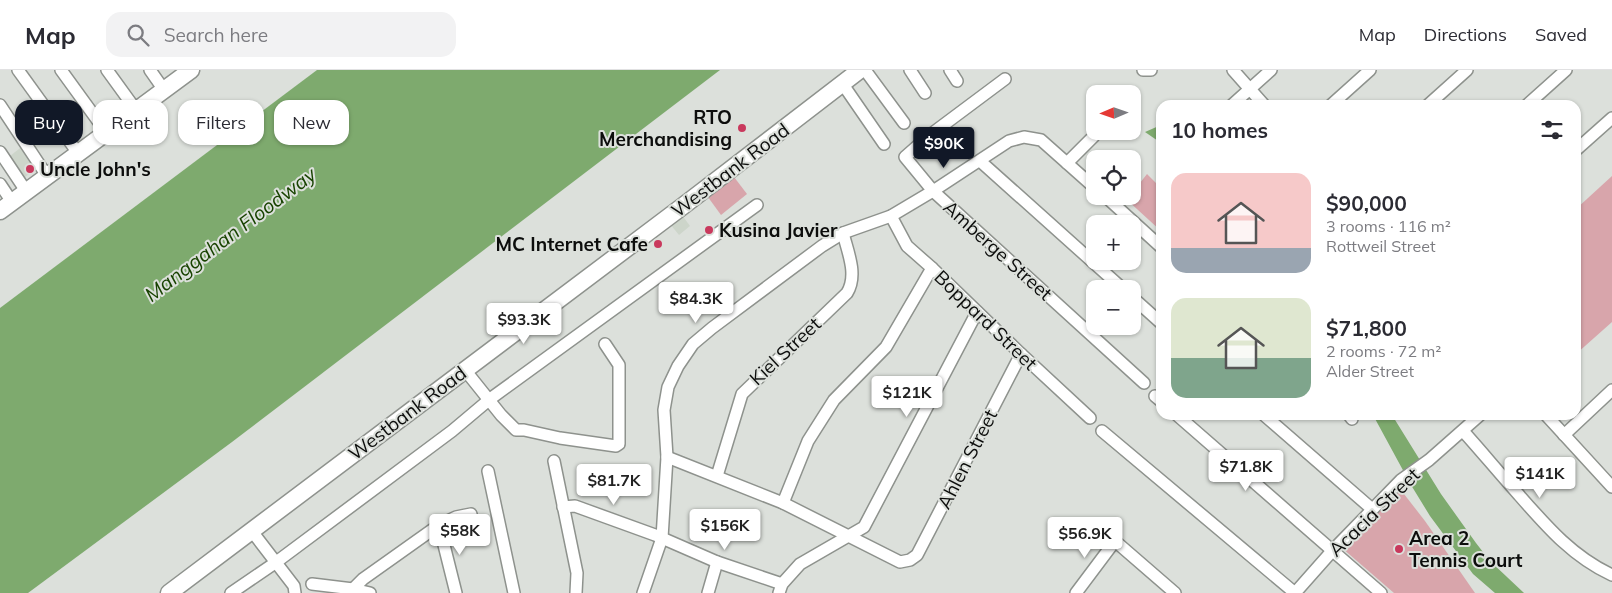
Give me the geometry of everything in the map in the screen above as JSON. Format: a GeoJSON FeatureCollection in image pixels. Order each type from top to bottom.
{"type":"FeatureCollection","features":[{"type":"Feature","properties":{"kind":"street"},"geometry":{"type":"LineString","coordinates":[[18,70],[78,153]]}},
{"type":"Feature","properties":{"kind":"street"},"geometry":{"type":"LineString","coordinates":[[61,70],[93,114]]}},
{"type":"Feature","properties":{"kind":"street"},"geometry":{"type":"LineString","coordinates":[[106,70],[128,100]]}},
{"type":"Feature","properties":{"kind":"street"},"geometry":{"type":"LineString","coordinates":[[150,70],[164,90]]}},
{"type":"Feature","properties":{"kind":"street"},"geometry":{"type":"LineString","coordinates":[[150,100],[191,70]]}},
{"type":"Feature","properties":{"kind":"street","name":"Westbank Road"},"geometry":{"type":"LineString","coordinates":[[168,593],[860,70]]}},
{"type":"Feature","properties":{"kind":"street"},"geometry":{"type":"LineString","coordinates":[[865,70],[904,123]]}},
{"type":"Feature","properties":{"kind":"street"},"geometry":{"type":"LineString","coordinates":[[910,70],[926,93]]}},
{"type":"Feature","properties":{"kind":"street"},"geometry":{"type":"LineString","coordinates":[[950,70],[958,82]]}},
{"type":"Feature","properties":{"kind":"street"},"geometry":{"type":"LineString","coordinates":[[1143,70],[1151,70]]}},
{"type":"Feature","properties":{"kind":"street"},"geometry":{"type":"LineString","coordinates":[[1233,70],[1260,100]]}},
{"type":"Feature","properties":{"kind":"street"},"geometry":{"type":"LineString","coordinates":[[1238,100],[1271,70]]}},
{"type":"Feature","properties":{"kind":"street"},"geometry":{"type":"LineString","coordinates":[[1337,100],[1370,70]]}},
{"type":"Feature","properties":{"kind":"street"},"geometry":{"type":"LineString","coordinates":[[1434,100],[1467,70]]}},
{"type":"Feature","properties":{"kind":"street"},"geometry":{"type":"LineString","coordinates":[[1533,100],[1566,70]]}},
{"type":"Feature","properties":{"kind":"street","name":"Amberge Street"},"geometry":{"type":"LineString","coordinates":[[1004,79],[905,156],[934,191],[1144,383]]}},
{"type":"Feature","properties":{"kind":"street"},"geometry":{"type":"LineString","coordinates":[[842,83],[884,144]]}},
{"type":"Feature","properties":{"kind":"street"},"geometry":{"type":"LineString","coordinates":[[0,105],[47,176]]}},
{"type":"Feature","properties":{"kind":"street"},"geometry":{"type":"LineString","coordinates":[[1581,146],[1612,118]]}},
{"type":"Feature","properties":{"kind":"street"},"geometry":{"type":"LineString","coordinates":[[643,593],[662,538],[667,457],[664,410],[668,388],[678,366],[693,344],[815,252],[843,234],[891,216],[934,191],[1009,141],[1024,137],[1041,140],[1086,180]]}},
{"type":"Feature","properties":{"kind":"street"},"geometry":{"type":"LineString","coordinates":[[1068,163],[1090,140]]}},
{"type":"Feature","properties":{"kind":"street"},"geometry":{"type":"LineString","coordinates":[[0,184],[6,206],[93,142]]}},
{"type":"Feature","properties":{"kind":"street"},"geometry":{"type":"LineString","coordinates":[[0,152],[5,169],[26,192]]}},
{"type":"Feature","properties":{"kind":"street"},"geometry":{"type":"LineString","coordinates":[[980,161],[1113,280]]}},
{"type":"Feature","properties":{"kind":"street"},"geometry":{"type":"LineString","coordinates":[[231,593],[275,563],[452,431],[490,399],[757,205]]}},
{"type":"Feature","properties":{"kind":"street"},"geometry":{"type":"LineString","coordinates":[[1115,205],[1156,242]]}},
{"type":"Feature","properties":{"kind":"street","name":"Boppard Street"},"geometry":{"type":"LineString","coordinates":[[891,216],[904,243],[1090,418]]}},
{"type":"Feature","properties":{"kind":"street","name":"Kiel Street"},"geometry":{"type":"LineString","coordinates":[[717,476],[745,389],[847,293],[852,285],[853,276],[843,234]]}},
{"type":"Feature","properties":{"kind":"street"},"geometry":{"type":"LineString","coordinates":[[783,503],[808,441],[834,400],[886,347],[932,268]]}},
{"type":"Feature","properties":{"kind":"street"},"geometry":{"type":"LineString","coordinates":[[1141,305],[1156,319]]}},
{"type":"Feature","properties":{"kind":"street"},"geometry":{"type":"LineString","coordinates":[[563,507],[575,506],[662,538],[781,588],[800,564],[864,527],[977,312]]}},
{"type":"Feature","properties":{"kind":"street"},"geometry":{"type":"LineString","coordinates":[[465,370],[501,415],[516,430],[612,447],[619,444],[619,365],[605,344]]}},
{"type":"Feature","properties":{"kind":"street","name":"Ahlen Street"},"geometry":{"type":"LineString","coordinates":[[848,536],[900,562],[910,560],[917,555],[1021,354]]}},
{"type":"Feature","properties":{"kind":"street"},"geometry":{"type":"LineString","coordinates":[[1581,419],[1612,390]]}},
{"type":"Feature","properties":{"kind":"street"},"geometry":{"type":"LineString","coordinates":[[1183,420],[1381,593]]}},
{"type":"Feature","properties":{"kind":"street"},"geometry":{"type":"LineString","coordinates":[[1270,420],[1372,509]]}},
{"type":"Feature","properties":{"kind":"street","name":"Acacia Street"},"geometry":{"type":"LineString","coordinates":[[1295,593],[1333,550],[1401,480],[1429,460],[1475,420]]}},
{"type":"Feature","properties":{"kind":"street"},"geometry":{"type":"LineString","coordinates":[[1550,420],[1612,487]]}},
{"type":"Feature","properties":{"kind":"street"},"geometry":{"type":"LineString","coordinates":[[1564,435],[1580,420]]}},
{"type":"Feature","properties":{"kind":"street"},"geometry":{"type":"LineString","coordinates":[[1102,431],[1295,593]]}},
{"type":"Feature","properties":{"kind":"street"},"geometry":{"type":"LineString","coordinates":[[1463,431],[1549,530],[1580,556],[1612,576]]}},
{"type":"Feature","properties":{"kind":"street"},"geometry":{"type":"LineString","coordinates":[[667,457],[783,503],[848,536]]}},
{"type":"Feature","properties":{"kind":"street"},"geometry":{"type":"LineString","coordinates":[[554,461],[577,573],[576,593]]}},
{"type":"Feature","properties":{"kind":"street"},"geometry":{"type":"LineString","coordinates":[[488,471],[514,593]]}},
{"type":"Feature","properties":{"kind":"street"},"geometry":{"type":"LineString","coordinates":[[353,589],[363,579],[439,525],[456,517],[471,514]]}},
{"type":"Feature","properties":{"kind":"street"},"geometry":{"type":"LineString","coordinates":[[439,525],[456,593]]}},
{"type":"Feature","properties":{"kind":"street"},"geometry":{"type":"LineString","coordinates":[[250,530],[294,586],[295,593]]}},
{"type":"Feature","properties":{"kind":"street"},"geometry":{"type":"LineString","coordinates":[[1081,591],[1115,541],[1175,593]]}},
{"type":"Feature","properties":{"kind":"street"},"geometry":{"type":"LineString","coordinates":[[708,593],[717,562]]}},
{"type":"Feature","properties":{"kind":"street"},"geometry":{"type":"LineString","coordinates":[[312,584],[370,593]]}},
{"type":"Feature","properties":{"kind":"shaded area"},"geometry":{"type":"Polygon","coordinates":[[[24,145],[39,167],[25,177],[10,156],[24,145]]]}},
{"type":"Feature","properties":{"kind":"shaded area"},"geometry":{"type":"Polygon","coordinates":[[[731,173],[747,194],[721,215],[705,193],[731,173]]]}},
{"type":"Feature","properties":{"kind":"shaded area"},"geometry":{"type":"Polygon","coordinates":[[[1147,174],[1156,183],[1156,226],[1133,205],[1141,205],[1141,182],[1147,174]]]}},
{"type":"Feature","properties":{"kind":"shaded area"},"geometry":{"type":"Polygon","coordinates":[[[1612,176],[1612,322],[1581,350],[1581,204],[1612,176]]]}},
{"type":"Feature","properties":{"kind":"shaded area"},"geometry":{"type":"Polygon","coordinates":[[[682,215],[690,226],[679,235],[670,224],[682,215]]]}},
{"type":"Feature","properties":{"kind":"shaded area"},"geometry":{"type":"Polygon","coordinates":[[[1394,492],[1404,494],[1475,593],[1394,593],[1342,548],[1394,492]]]}},
{"type":"Feature","properties":{"kind":"water","name":"Manggahan Floodway"},"geometry":{"type":"Polygon","coordinates":[[[317,70],[720,70],[232,442],[28,593],[0,593],[0,308],[217,145],[264,145],[264,110],[274,102],[274,145],[349,145],[349,100],[277,100],[317,70]]]}},
{"type":"Feature","properties":{"kind":"water"},"geometry":{"type":"Polygon","coordinates":[[[1156,127],[1156,140],[1145,132],[1156,127]]]}},
{"type":"Feature","properties":{"kind":"water"},"geometry":{"type":"Polygon","coordinates":[[[1376,420],[1395,420],[1441,494],[1476,543],[1490,561],[1524,593],[1495,593],[1473,574],[1430,516],[1376,420]]]}},
{"type":"Feature","properties":{"kind":"place","name":"RTO Merchandising"},"geometry":{"type":"Point","coordinates":[742,128]}},
{"type":"Feature","properties":{"kind":"place","name":"Uncle John's"},"geometry":{"type":"Point","coordinates":[30,169]}},
{"type":"Feature","properties":{"kind":"place","name":"Kusina Javier"},"geometry":{"type":"Point","coordinates":[709,230]}},
{"type":"Feature","properties":{"kind":"place","name":"MC Internet Cafe"},"geometry":{"type":"Point","coordinates":[658,244]}},
{"type":"Feature","properties":{"kind":"place","name":"Area 2 Tennis Court"},"geometry":{"type":"Point","coordinates":[1399,549]}}]}
